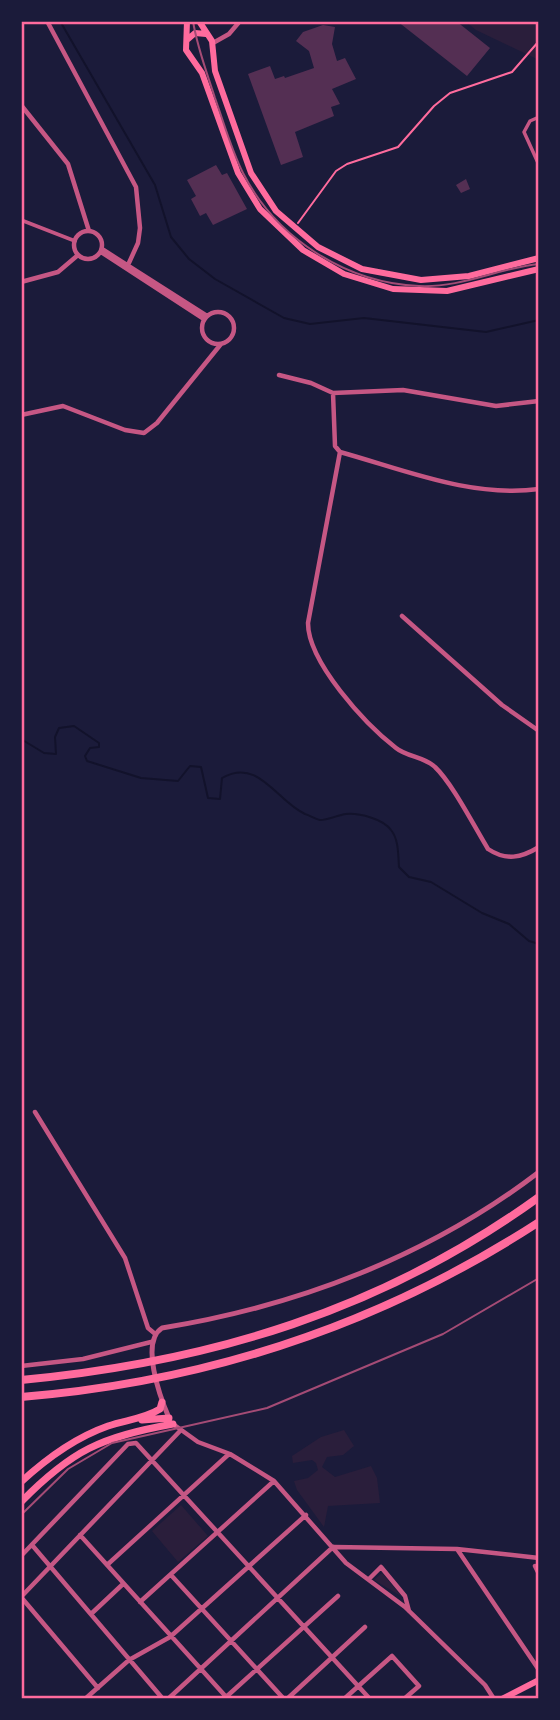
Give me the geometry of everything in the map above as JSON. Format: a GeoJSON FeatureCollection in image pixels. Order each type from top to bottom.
{"type":"FeatureCollection","features":[{"type":"Feature","properties":{"kind":"highway"},"geometry":{"type":"LineString","coordinates":[[414,1274],[539,1197]]}},
{"type":"Feature","properties":{"kind":"highway"},"geometry":{"type":"LineString","coordinates":[[21,1380],[146,1364],[244,1342],[414,1274],[539,1204]]}},
{"type":"Feature","properties":{"kind":"highway"},"geometry":{"type":"LineString","coordinates":[[21,1397],[166,1378],[244,1359],[319,1334],[438,1281],[539,1222]]}},
{"type":"Feature","properties":{"kind":"main road"},"geometry":{"type":"LineString","coordinates":[[187,21],[186,50],[202,74],[233,163],[252,198],[283,234],[317,260],[358,279],[393,289],[425,292],[471,287],[539,269]]}},
{"type":"Feature","properties":{"kind":"main road"},"geometry":{"type":"LineString","coordinates":[[199,21],[213,47],[215,71],[246,163],[267,199],[293,229],[346,263],[402,279],[460,278],[539,258]]}},
{"type":"Feature","properties":{"kind":"main road"},"geometry":{"type":"LineString","coordinates":[[187,41],[195,33],[206,34]]}},
{"type":"Feature","properties":{"kind":"main road"},"geometry":{"type":"LineString","coordinates":[[193,58],[204,59],[213,47]]}},
{"type":"Feature","properties":{"kind":"main road"},"geometry":{"type":"LineString","coordinates":[[21,1482],[50,1456],[75,1441],[153,1413],[160,1409],[162,1402]]}},
{"type":"Feature","properties":{"kind":"main road"},"geometry":{"type":"LineString","coordinates":[[125,1422],[171,1421]]}},
{"type":"Feature","properties":{"kind":"main road"},"geometry":{"type":"LineString","coordinates":[[21,1502],[57,1467],[81,1451],[132,1431],[171,1421]]}},
{"type":"Feature","properties":{"kind":"main road"},"geometry":{"type":"LineString","coordinates":[[506,1698],[539,1680]]}},
{"type":"Feature","properties":{"kind":"street"},"geometry":{"type":"LineString","coordinates":[[47,21],[136,187],[140,228],[138,243],[128,265]]}},
{"type":"Feature","properties":{"kind":"street"},"geometry":{"type":"LineString","coordinates":[[213,47],[233,32],[240,21]]}},
{"type":"Feature","properties":{"kind":"street"},"geometry":{"type":"LineString","coordinates":[[282,21],[295,21]]}},
{"type":"Feature","properties":{"kind":"street"},"geometry":{"type":"LineString","coordinates":[[21,105],[68,164],[89,231],[101,239],[102,250]]}},
{"type":"Feature","properties":{"kind":"street"},"geometry":{"type":"LineString","coordinates":[[539,117],[530,121],[524,132],[539,165]]}},
{"type":"Feature","properties":{"kind":"street"},"geometry":{"type":"LineString","coordinates":[[21,220],[75,241]]}},
{"type":"Feature","properties":{"kind":"street"},"geometry":{"type":"LineString","coordinates":[[78,254],[75,241],[81,233],[89,231]]}},
{"type":"Feature","properties":{"kind":"street"},"geometry":{"type":"LineString","coordinates":[[102,250],[206,318]]}},
{"type":"Feature","properties":{"kind":"street"},"geometry":{"type":"LineString","coordinates":[[78,254],[90,259],[102,250]]}},
{"type":"Feature","properties":{"kind":"street"},"geometry":{"type":"LineString","coordinates":[[102,250],[206,318]]}},
{"type":"Feature","properties":{"kind":"street"},"geometry":{"type":"LineString","coordinates":[[21,282],[58,272],[78,254]]}},
{"type":"Feature","properties":{"kind":"street"},"geometry":{"type":"LineString","coordinates":[[21,415],[63,406],[125,430],[144,433],[157,423],[220,344],[232,334],[231,319],[218,312],[206,318]]}},
{"type":"Feature","properties":{"kind":"street"},"geometry":{"type":"LineString","coordinates":[[206,318],[203,335],[210,342],[220,344]]}},
{"type":"Feature","properties":{"kind":"street"},"geometry":{"type":"LineString","coordinates":[[279,375],[311,383],[333,393],[403,390],[496,406],[539,401]]}},
{"type":"Feature","properties":{"kind":"street"},"geometry":{"type":"LineString","coordinates":[[333,393],[335,446],[340,452],[469,488],[493,492],[539,489]]}},
{"type":"Feature","properties":{"kind":"street"},"geometry":{"type":"LineString","coordinates":[[340,452],[308,623],[311,647],[364,719],[397,750],[434,765],[488,849],[497,855],[521,857],[539,847]]}},
{"type":"Feature","properties":{"kind":"street"},"geometry":{"type":"LineString","coordinates":[[402,616],[502,705],[539,732]]}},
{"type":"Feature","properties":{"kind":"street"},"geometry":{"type":"LineString","coordinates":[[34,1112],[125,1258],[148,1328],[154,1333]]}},
{"type":"Feature","properties":{"kind":"street"},"geometry":{"type":"LineString","coordinates":[[494,1699],[485,1685],[410,1612],[346,1563],[274,1480],[230,1454],[198,1442],[171,1421],[162,1402],[151,1342],[154,1333],[162,1328],[277,1303],[357,1276],[449,1232],[501,1201],[539,1172]]}},
{"type":"Feature","properties":{"kind":"street"},"geometry":{"type":"LineString","coordinates":[[21,1366],[83,1359],[151,1342]]}},
{"type":"Feature","properties":{"kind":"street"},"geometry":{"type":"LineString","coordinates":[[98,1688],[21,1597],[180,1430]]}},
{"type":"Feature","properties":{"kind":"street"},"geometry":{"type":"LineString","coordinates":[[21,1556],[128,1444],[136,1443],[370,1699]]}},
{"type":"Feature","properties":{"kind":"street"},"geometry":{"type":"LineString","coordinates":[[107,1565],[230,1454]]}},
{"type":"Feature","properties":{"kind":"street"},"geometry":{"type":"LineString","coordinates":[[140,1602],[274,1480]]}},
{"type":"Feature","properties":{"kind":"street"},"geometry":{"type":"LineString","coordinates":[[85,1699],[130,1660],[170,1637],[306,1515]]}},
{"type":"Feature","properties":{"kind":"street"},"geometry":{"type":"LineString","coordinates":[[80,1535],[226,1698],[338,1596]]}},
{"type":"Feature","properties":{"kind":"street"},"geometry":{"type":"LineString","coordinates":[[32,1545],[165,1699],[334,1547],[457,1549],[539,1558]]}},
{"type":"Feature","properties":{"kind":"street"},"geometry":{"type":"LineString","coordinates":[[457,1549],[539,1670]]}},
{"type":"Feature","properties":{"kind":"street"},"geometry":{"type":"LineString","coordinates":[[535,1566],[539,1573]]}},
{"type":"Feature","properties":{"kind":"street"},"geometry":{"type":"LineString","coordinates":[[369,1579],[382,1567],[405,1596],[410,1612]]}},
{"type":"Feature","properties":{"kind":"street"},"geometry":{"type":"LineString","coordinates":[[171,1575],[286,1699],[365,1627]]}},
{"type":"Feature","properties":{"kind":"street"},"geometry":{"type":"LineString","coordinates":[[91,1614],[124,1584]]}},
{"type":"Feature","properties":{"kind":"street"},"geometry":{"type":"LineString","coordinates":[[344,1699],[392,1656],[419,1686],[404,1699]]}},
{"type":"Feature","properties":{"kind":"path"},"geometry":{"type":"LineString","coordinates":[[293,229],[336,171],[347,164],[398,147],[434,106],[450,93],[512,72],[539,41]]}},
{"type":"Feature","properties":{"kind":"shaded area"},"geometry":{"type":"Polygon","coordinates":[[[465,21],[539,21],[539,60],[476,30],[465,21]]]}},
{"type":"Feature","properties":{"kind":"shaded area"},"geometry":{"type":"Polygon","coordinates":[[[344,1430],[354,1446],[343,1455],[327,1457],[322,1467],[335,1477],[371,1466],[377,1478],[380,1503],[328,1506],[324,1527],[297,1490],[294,1481],[308,1478],[318,1470],[316,1463],[312,1460],[293,1463],[292,1456],[321,1437],[344,1430]]]}},
{"type":"Feature","properties":{"kind":"shaded area"},"geometry":{"type":"Polygon","coordinates":[[[181,1505],[208,1536],[178,1562],[152,1531],[181,1505]]]}},
{"type":"Feature","properties":{"kind":"shaded area"},"geometry":{"type":"Polygon","coordinates":[[[382,1573],[399,1593],[401,1596],[374,1580],[382,1573]]]}},
{"type":"Feature","properties":{"kind":"building"},"geometry":{"type":"Polygon","coordinates":[[[397,21],[456,21],[490,48],[467,76],[397,21]]]}},
{"type":"Feature","properties":{"kind":"building"},"geometry":{"type":"Polygon","coordinates":[[[323,25],[335,27],[332,44],[337,61],[345,58],[356,79],[332,89],[340,104],[331,107],[334,116],[295,132],[303,157],[281,165],[248,74],[270,66],[275,79],[314,68],[309,51],[296,41],[303,32],[323,25]]]}},
{"type":"Feature","properties":{"kind":"building"},"geometry":{"type":"Polygon","coordinates":[[[216,165],[222,175],[227,173],[247,209],[213,225],[206,213],[200,216],[191,199],[196,196],[187,180],[216,165]]]}},
{"type":"Feature","properties":{"kind":"building"},"geometry":{"type":"Polygon","coordinates":[[[466,179],[470,189],[461,193],[456,185],[466,179]]]}},
{"type":"Feature","properties":{"kind":"waterway"},"geometry":{"type":"LineString","coordinates":[[60,21],[155,185],[171,237],[189,259],[215,279],[284,318],[310,324],[364,318],[486,332],[539,320]]}},
{"type":"Feature","properties":{"kind":"waterway"},"geometry":{"type":"LineString","coordinates":[[21,739],[44,753],[56,754],[55,737],[59,728],[74,726],[99,743],[99,747],[90,748],[85,756],[87,761],[141,778],[178,781],[190,766],[201,767],[208,798],[220,799],[222,778],[235,773],[246,773],[266,783],[295,808],[318,819],[352,814],[377,820],[394,834],[399,867],[409,877],[431,882],[482,913],[509,924],[529,941],[539,944]]}},
{"type":"Feature","properties":{"kind":"tram line"},"geometry":{"type":"LineString","coordinates":[[193,21],[206,70],[243,173],[274,218],[316,253],[365,276],[419,286],[450,284],[539,264]]}},
{"type":"Feature","properties":{"kind":"tram line"},"geometry":{"type":"LineString","coordinates":[[21,1515],[68,1469],[112,1443],[267,1408],[443,1334],[539,1278]]}}]}
